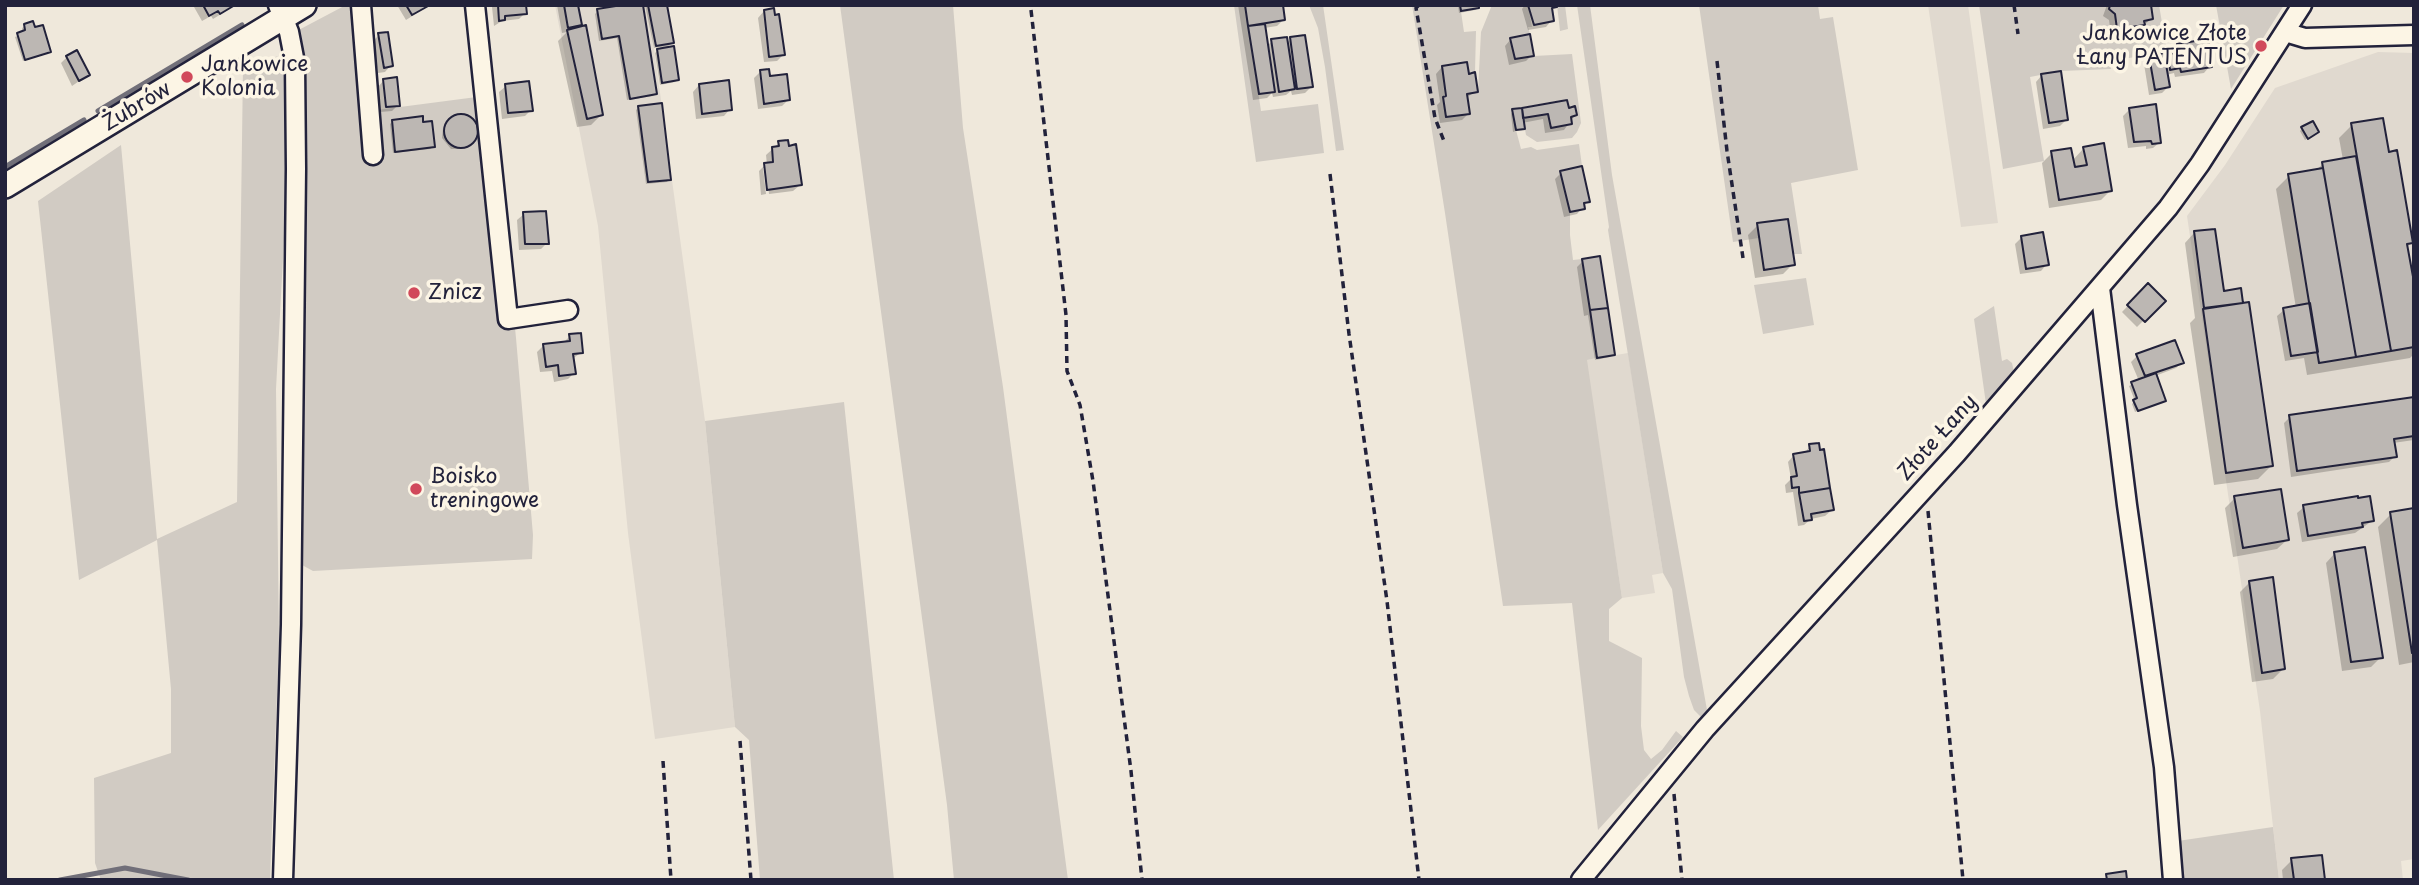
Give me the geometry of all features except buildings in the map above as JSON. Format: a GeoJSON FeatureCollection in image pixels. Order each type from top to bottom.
{"type":"FeatureCollection","features":[{"type":"Feature","properties":{"kind":"main road","name":"Żubrów"},"geometry":{"type":"LineString","coordinates":[[5,186],[281,12],[304,5]]}},
{"type":"Feature","properties":{"kind":"street"},"geometry":{"type":"LineString","coordinates":[[361,5],[373,155]]}},
{"type":"Feature","properties":{"kind":"street"},"geometry":{"type":"LineString","coordinates":[[475,5],[508,319],[568,310]]}},
{"type":"Feature","properties":{"kind":"street","name":"Złote Łany"},"geometry":{"type":"LineString","coordinates":[[1581,880],[1705,729],[1920,493],[2168,208],[2200,164],[2302,5]]}},
{"type":"Feature","properties":{"kind":"street"},"geometry":{"type":"LineString","coordinates":[[281,12],[289,32],[295,64],[296,169],[291,625],[283,880]]}},
{"type":"Feature","properties":{"kind":"street"},"geometry":{"type":"LineString","coordinates":[[2285,32],[2305,38],[2414,35]]}},
{"type":"Feature","properties":{"kind":"street"},"geometry":{"type":"LineString","coordinates":[[2100,288],[2164,767],[2173,880]]}},
{"type":"Feature","properties":{"kind":"path"},"geometry":{"type":"LineString","coordinates":[[1419,5],[1416,9],[1435,118],[1444,141]]}},
{"type":"Feature","properties":{"kind":"path"},"geometry":{"type":"LineString","coordinates":[[2014,5],[2018,34]]}},
{"type":"Feature","properties":{"kind":"path"},"geometry":{"type":"LineString","coordinates":[[1031,10],[1066,315],[1067,371],[1080,405],[1093,481],[1131,771],[1142,880]]}},
{"type":"Feature","properties":{"kind":"path"},"geometry":{"type":"LineString","coordinates":[[1717,61],[1743,258]]}},
{"type":"Feature","properties":{"kind":"path"},"geometry":{"type":"LineString","coordinates":[[1330,174],[1349,334],[1387,601],[1419,880]]}},
{"type":"Feature","properties":{"kind":"path"},"geometry":{"type":"LineString","coordinates":[[1920,493],[1927,507],[1932,550],[1963,880]]}},
{"type":"Feature","properties":{"kind":"path"},"geometry":{"type":"LineString","coordinates":[[740,741],[751,880]]}},
{"type":"Feature","properties":{"kind":"path"},"geometry":{"type":"LineString","coordinates":[[663,761],[671,880]]}},
{"type":"Feature","properties":{"kind":"path"},"geometry":{"type":"LineString","coordinates":[[1667,776],[1674,795],[1682,880]]}},
{"type":"Feature","properties":{"kind":"shaded area"},"geometry":{"type":"Polygon","coordinates":[[[346,5],[368,5],[377,110],[492,95],[533,535],[532,559],[313,571],[302,565],[304,329],[299,62],[293,33],[346,5]]]}},
{"type":"Feature","properties":{"kind":"shaded area"},"geometry":{"type":"Polygon","coordinates":[[[555,5],[648,5],[705,421],[735,727],[655,739],[628,533],[598,226],[555,5]]]}},
{"type":"Feature","properties":{"kind":"shaded area"},"geometry":{"type":"Polygon","coordinates":[[[840,5],[953,5],[963,128],[1003,387],[1068,880],[954,880],[947,805],[840,5]]]}},
{"type":"Feature","properties":{"kind":"shaded area"},"geometry":{"type":"Polygon","coordinates":[[[1234,5],[1245,5],[1261,111],[1318,104],[1324,153],[1256,162],[1234,5]]]}},
{"type":"Feature","properties":{"kind":"shaded area"},"geometry":{"type":"Polygon","coordinates":[[[1309,5],[1323,5],[1344,150],[1336,151],[1318,28],[1309,5]]]}},
{"type":"Feature","properties":{"kind":"shaded area"},"geometry":{"type":"Polygon","coordinates":[[[1412,5],[1460,5],[1464,32],[1476,31],[1475,72],[1469,74],[1467,62],[1442,66],[1446,117],[1470,114],[1467,94],[1478,91],[1481,32],[1492,5],[1528,5],[1532,27],[1528,27],[1530,34],[1510,38],[1515,59],[1572,54],[1581,123],[1577,132],[1572,138],[1537,142],[1526,135],[1523,118],[1548,114],[1576,116],[1575,107],[1569,108],[1567,99],[1513,109],[1516,130],[1521,149],[1531,147],[1537,150],[1579,144],[1582,166],[1561,171],[1570,212],[1573,260],[1582,259],[1597,358],[1587,360],[1622,598],[1609,609],[1609,641],[1642,658],[1641,726],[1644,750],[1651,759],[1662,750],[1676,731],[1683,737],[1598,830],[1572,603],[1503,606],[1412,5]]]}},
{"type":"Feature","properties":{"kind":"shaded area"},"geometry":{"type":"Polygon","coordinates":[[[1557,5],[1565,5],[1568,29],[1560,31],[1557,5]]]}},
{"type":"Feature","properties":{"kind":"shaded area"},"geometry":{"type":"Polygon","coordinates":[[[1577,5],[1590,5],[1612,175],[1707,710],[1701,717],[1694,710],[1689,696],[1672,589],[1663,573],[1608,230],[1577,5]]]}},
{"type":"Feature","properties":{"kind":"shaded area"},"geometry":{"type":"Polygon","coordinates":[[[1699,5],[1818,5],[1820,19],[1833,17],[1858,170],[1791,183],[1802,254],[1793,254],[1787,219],[1757,223],[1759,238],[1733,242],[1699,5]]]}},
{"type":"Feature","properties":{"kind":"shaded area"},"geometry":{"type":"Polygon","coordinates":[[[1928,5],[1968,5],[1998,223],[1961,227],[1928,5]]]}},
{"type":"Feature","properties":{"kind":"shaded area"},"geometry":{"type":"Polygon","coordinates":[[[1979,5],[2110,5],[2109,9],[2115,14],[2117,29],[2145,25],[2144,21],[2153,19],[2151,5],[2159,5],[2167,52],[2110,61],[2111,69],[2061,71],[2030,77],[2044,161],[2003,169],[1979,5]]]}},
{"type":"Feature","properties":{"kind":"shaded area"},"geometry":{"type":"Polygon","coordinates":[[[2216,5],[2284,5],[2231,89],[2216,5]]]}},
{"type":"Feature","properties":{"kind":"shaded area"},"geometry":{"type":"Polygon","coordinates":[[[2378,52],[2414,53],[2414,859],[2401,861],[2403,880],[2279,880],[2260,711],[2187,216],[2225,165],[2275,88],[2378,52]]]}},
{"type":"Feature","properties":{"kind":"shaded area"},"geometry":{"type":"Polygon","coordinates":[[[284,54],[287,183],[276,389],[279,643],[270,880],[101,880],[95,863],[94,778],[171,753],[171,689],[157,540],[79,580],[38,201],[121,145],[157,539],[237,502],[243,68],[284,54]]]}},
{"type":"Feature","properties":{"kind":"shaded area"},"geometry":{"type":"Polygon","coordinates":[[[1806,278],[1814,325],[1763,334],[1754,285],[1806,278]]]}},
{"type":"Feature","properties":{"kind":"shaded area"},"geometry":{"type":"Polygon","coordinates":[[[1994,306],[2002,361],[2007,359],[2012,363],[2014,372],[1986,404],[1974,319],[1994,306]]]}},
{"type":"Feature","properties":{"kind":"shaded area"},"geometry":{"type":"Polygon","coordinates":[[[1628,353],[1663,573],[1652,575],[1655,593],[1622,598],[1586,360],[1628,353]]]}},
{"type":"Feature","properties":{"kind":"shaded area"},"geometry":{"type":"Polygon","coordinates":[[[844,402],[894,880],[760,880],[749,740],[735,727],[705,421],[844,402]]]}},
{"type":"Feature","properties":{"kind":"shaded area"},"geometry":{"type":"Polygon","coordinates":[[[2273,827],[2279,880],[2168,880],[2164,843],[2273,827]]]}},
{"type":"Feature","properties":{"kind":"waterway"},"geometry":{"type":"LineString","coordinates":[[98,111],[242,25]]}},
{"type":"Feature","properties":{"kind":"waterway"},"geometry":{"type":"LineString","coordinates":[[5,167],[84,120]]}},
{"type":"Feature","properties":{"kind":"waterway"},"geometry":{"type":"LineString","coordinates":[[60,880],[125,868],[188,880]]}},
{"type":"Feature","properties":{"kind":"place","name":"Jankowice Złote Łany PATENTUS"},"geometry":{"type":"Point","coordinates":[2261,46]}},
{"type":"Feature","properties":{"kind":"place","name":"Jankowice Kolonia"},"geometry":{"type":"Point","coordinates":[187,77]}},
{"type":"Feature","properties":{"kind":"place","name":"Znicz"},"geometry":{"type":"Point","coordinates":[414,293]}},
{"type":"Feature","properties":{"kind":"place","name":"Boisko treningowe"},"geometry":{"type":"Point","coordinates":[416,489]}}]}
